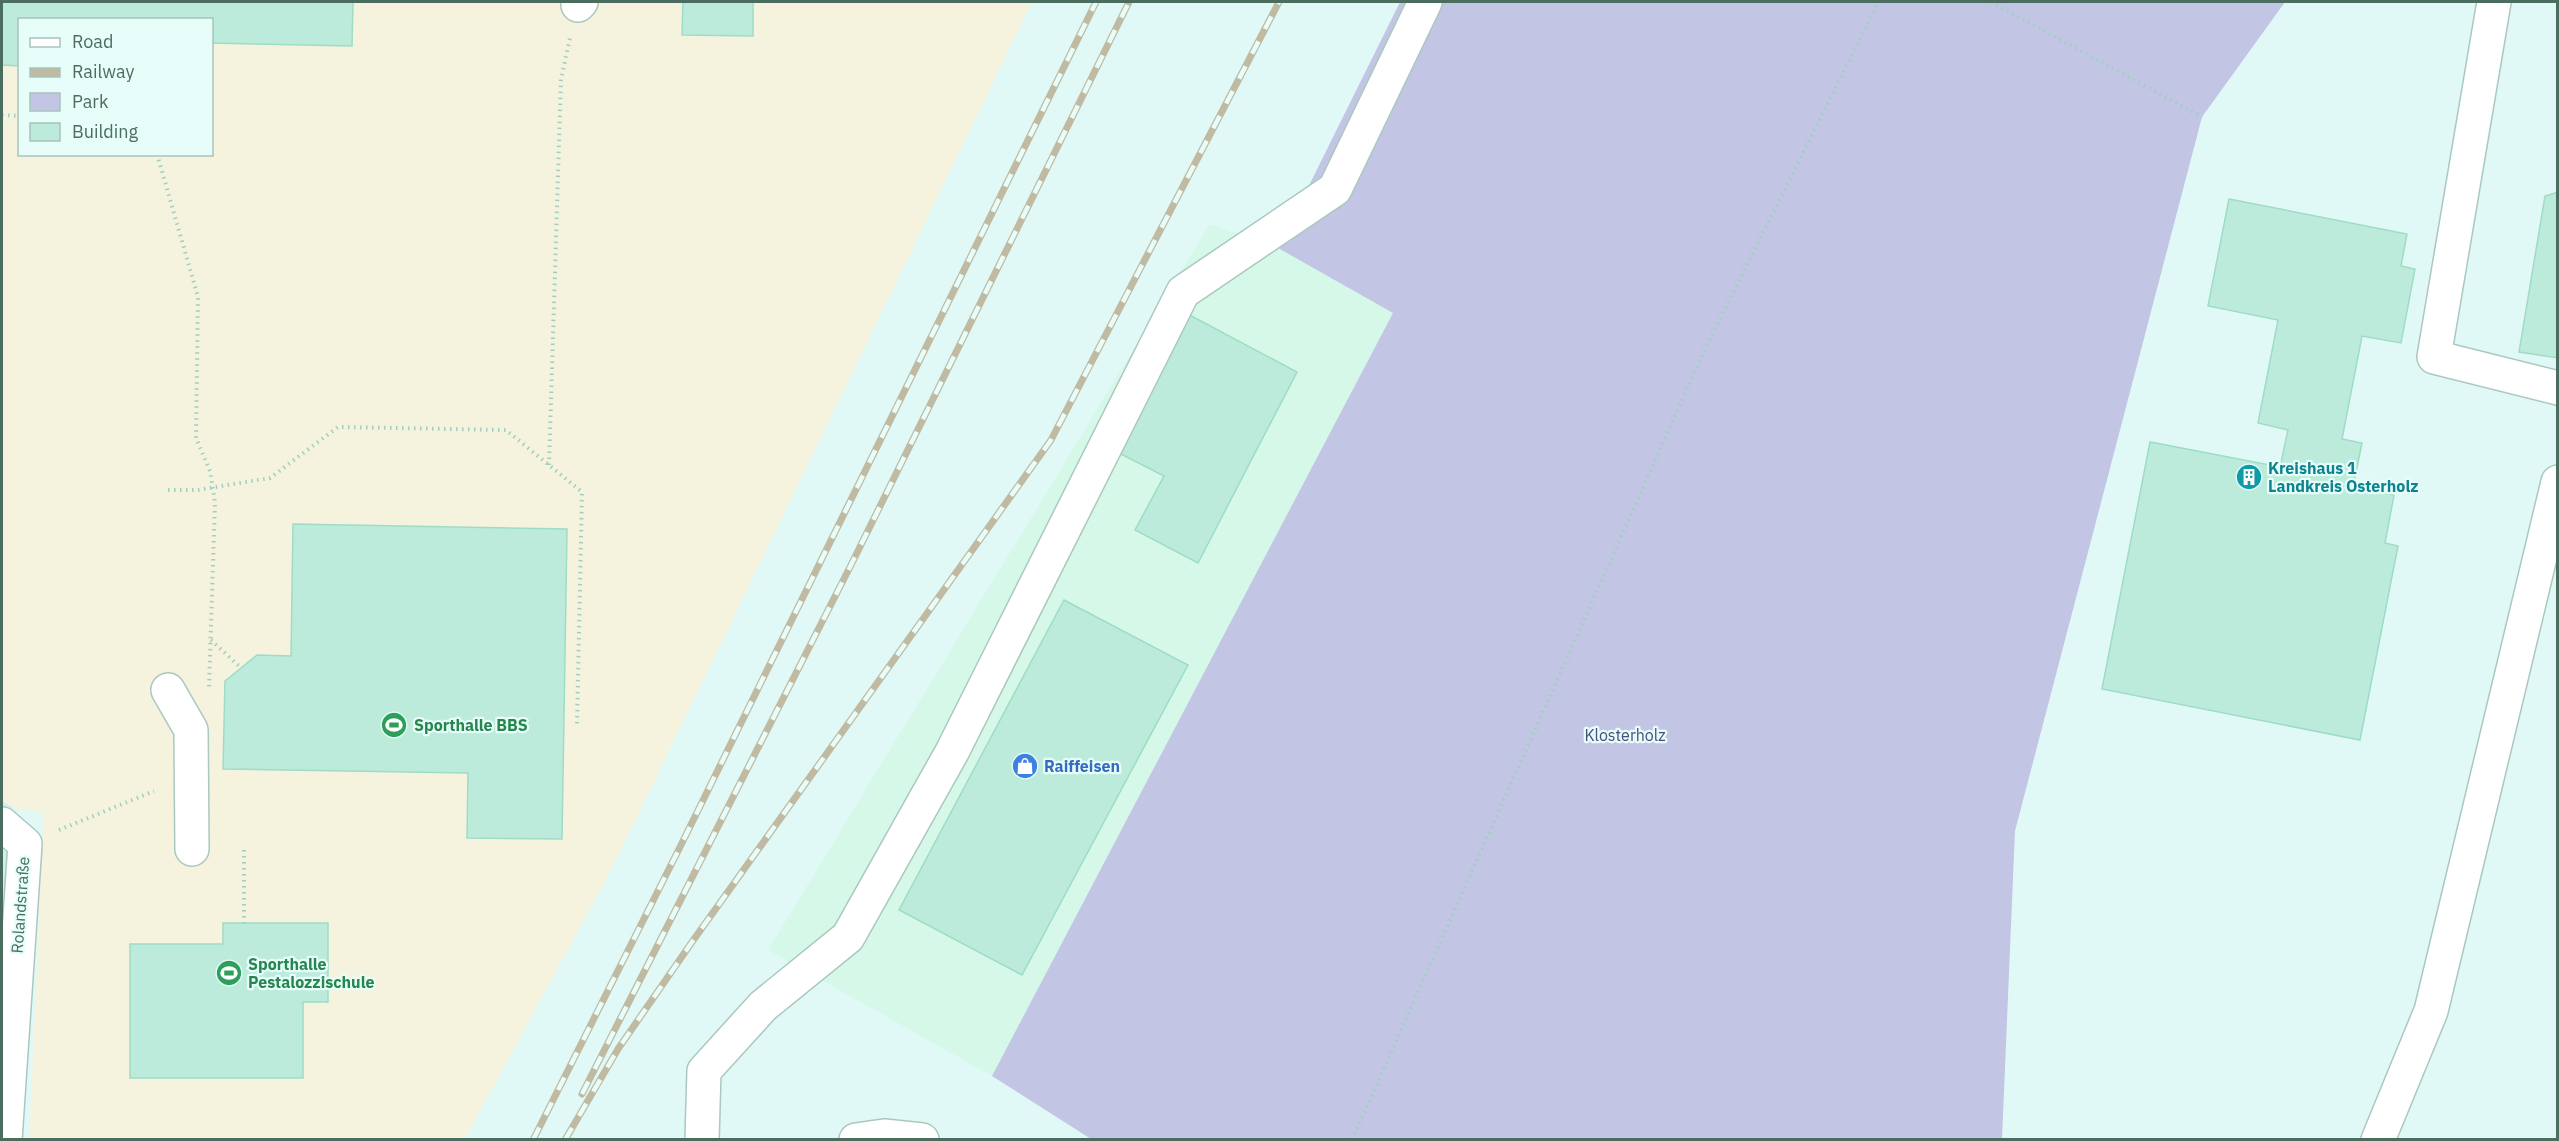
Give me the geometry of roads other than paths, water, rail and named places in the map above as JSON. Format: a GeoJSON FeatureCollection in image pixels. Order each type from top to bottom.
{"type":"FeatureCollection","features":[{"type":"Feature","properties":{"kind":"street"},"geometry":{"type":"LineString","coordinates":[[702,1140],[704,1071],[763,1006],[848,937],[952,752],[1183,292],[1335,189],[1425,2]]}},
{"type":"Feature","properties":{"kind":"street"},"geometry":{"type":"LineString","coordinates":[[2494,2],[2434,357],[2558,388]]}},
{"type":"Feature","properties":{"kind":"street"},"geometry":{"type":"LineString","coordinates":[[2378,1140],[2431,1011],[2558,482]]}},
{"type":"Feature","properties":{"kind":"street"},"geometry":{"type":"LineString","coordinates":[[168,690],[191,730],[192,849]]}},
{"type":"Feature","properties":{"kind":"street","name":"Rolandstraße"},"geometry":{"type":"LineString","coordinates":[[5,1140],[13,834]]}},
{"type":"Feature","properties":{"kind":"street"},"geometry":{"type":"LineString","coordinates":[[856,1140],[885,1136],[922,1140]]}},
{"type":"Feature","properties":{"kind":"railway"},"geometry":{"type":"LineString","coordinates":[[533,1140],[680,847],[1096,2]]}},
{"type":"Feature","properties":{"kind":"railway"},"geometry":{"type":"LineString","coordinates":[[582,1094],[851,565],[1129,2]]}},
{"type":"Feature","properties":{"kind":"railway"},"geometry":{"type":"LineString","coordinates":[[565,1140],[618,1049],[692,942],[1051,440],[1279,2]]}},
{"type":"Feature","properties":{"kind":"place","name":"Kreishaus 1 Landkreis Osterholz"},"geometry":{"type":"Point","coordinates":[2249,477]}},
{"type":"Feature","properties":{"kind":"place","name":"Sporthalle BBS"},"geometry":{"type":"Point","coordinates":[394,725]}},
{"type":"Feature","properties":{"kind":"place","name":"Raiffeisen"},"geometry":{"type":"Point","coordinates":[1025,766]}},
{"type":"Feature","properties":{"kind":"place","name":"Sporthalle Pestalozzischule"},"geometry":{"type":"Point","coordinates":[229,973]}},
{"type":"Feature","properties":{"kind":"park label","name":"Klosterholz"},"geometry":{"type":"Point","coordinates":[1625,735]}}]}
